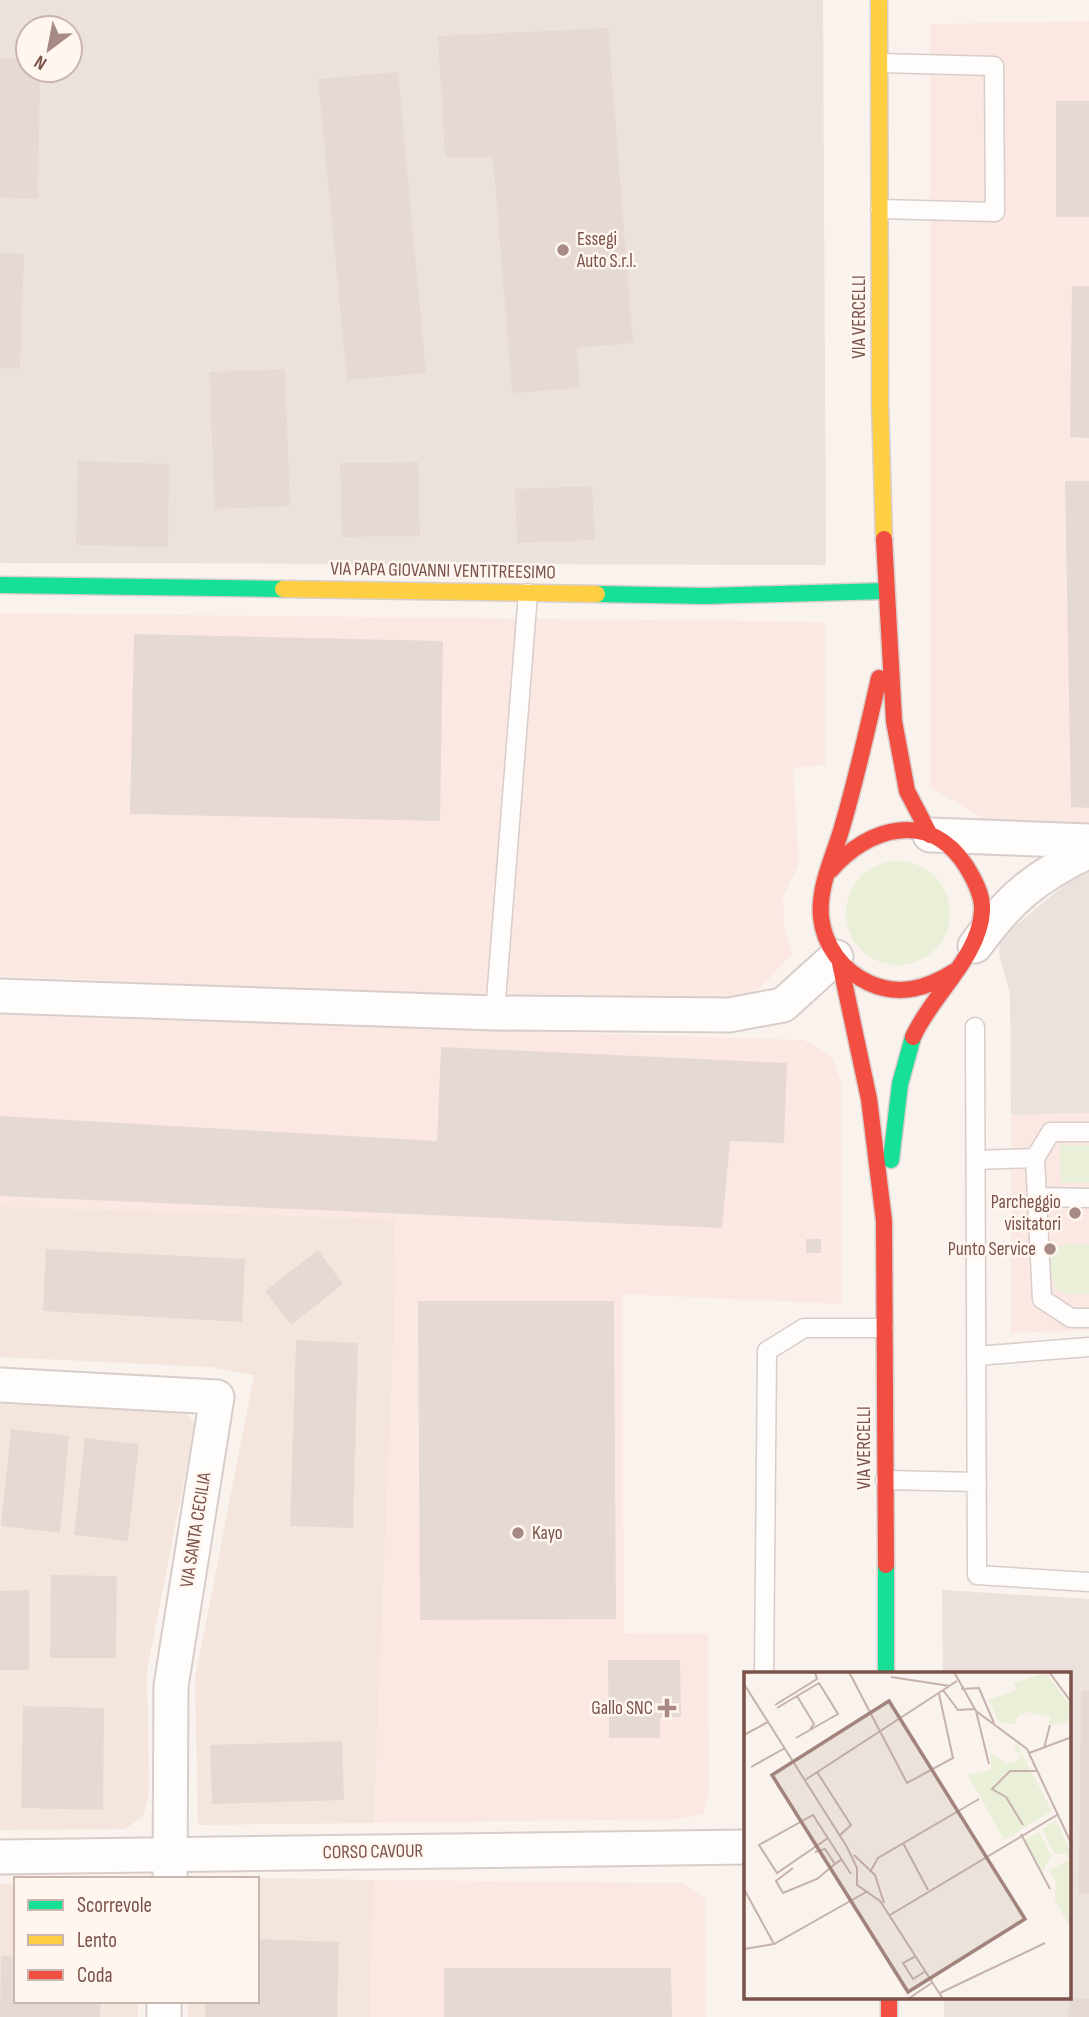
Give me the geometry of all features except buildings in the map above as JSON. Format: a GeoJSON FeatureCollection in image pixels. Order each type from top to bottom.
{"type":"FeatureCollection","features":[{"type":"Feature","properties":{"kind":"main road","name":"VIA VERCELLI"},"geometry":{"type":"LineString","coordinates":[[879,0],[887,634],[894,721],[907,791],[930,835]]}},
{"type":"Feature","properties":{"kind":"main road","name":"VIA PAPA GIOVANNI VENTITREESIMO"},"geometry":{"type":"LineString","coordinates":[[0,585],[705,596],[885,591]]}},
{"type":"Feature","properties":{"kind":"main road","name":"VIA VERCELLI"},"geometry":{"type":"LineString","coordinates":[[884,1221],[869,1099],[838,960],[826,943],[820,919],[822,893],[831,870],[871,717],[887,634]]}},
{"type":"Feature","properties":{"kind":"main road","name":"VIA VERCELLI"},"geometry":{"type":"LineString","coordinates":[[831,870],[849,848],[873,834],[902,829],[930,835],[954,848],[971,870],[981,897],[981,924],[964,961],[923,1014],[911,1039],[898,1098],[884,1221],[886,1672]]}},
{"type":"Feature","properties":{"kind":"main road"},"geometry":{"type":"LineString","coordinates":[[838,960],[860,980],[884,990],[910,991],[935,984],[964,961]]}},
{"type":"Feature","properties":{"kind":"street"},"geometry":{"type":"LineString","coordinates":[[930,835],[1089,841]]}},
{"type":"Feature","properties":{"kind":"street"},"geometry":{"type":"LineString","coordinates":[[964,961],[1000,912],[1036,879],[1089,851]]}},
{"type":"Feature","properties":{"kind":"street"},"geometry":{"type":"LineString","coordinates":[[0,996],[495,1013],[729,1015],[783,1005],[838,960]]}},
{"type":"Feature","properties":{"kind":"street","name":"VIA SANTA CECILIA"},"geometry":{"type":"LineString","coordinates":[[0,1385],[217,1397],[171,1686],[171,1867]]}},
{"type":"Feature","properties":{"kind":"street","name":"CORSO CAVOUR"},"geometry":{"type":"LineString","coordinates":[[0,1857],[171,1867],[744,1847]]}},
{"type":"Feature","properties":{"kind":"lane"},"geometry":{"type":"LineString","coordinates":[[880,63],[994,66],[995,212],[880,209]]}},
{"type":"Feature","properties":{"kind":"lane"},"geometry":{"type":"LineString","coordinates":[[495,1013],[528,593]]}},
{"type":"Feature","properties":{"kind":"lane"},"geometry":{"type":"LineString","coordinates":[[975,1027],[977,1575],[1089,1582]]}},
{"type":"Feature","properties":{"kind":"lane"},"geometry":{"type":"LineString","coordinates":[[1089,1132],[1051,1132],[1035,1158],[1042,1299],[1071,1318],[1089,1318]]}},
{"type":"Feature","properties":{"kind":"lane"},"geometry":{"type":"LineString","coordinates":[[976,1160],[1035,1158]]}},
{"type":"Feature","properties":{"kind":"lane"},"geometry":{"type":"LineString","coordinates":[[1037,1198],[1089,1198]]}},
{"type":"Feature","properties":{"kind":"lane"},"geometry":{"type":"LineString","coordinates":[[764,1672],[767,1351],[804,1328],[884,1328]]}},
{"type":"Feature","properties":{"kind":"lane"},"geometry":{"type":"LineString","coordinates":[[976,1356],[1089,1347]]}},
{"type":"Feature","properties":{"kind":"lane"},"geometry":{"type":"LineString","coordinates":[[885,1480],[977,1482]]}},
{"type":"Feature","properties":{"kind":"shaded area"},"geometry":{"type":"Polygon","coordinates":[[[0,0],[823,0],[826,565],[0,563],[0,0]]]}},
{"type":"Feature","properties":{"kind":"shaded area"},"geometry":{"type":"Polygon","coordinates":[[[1089,21],[1089,823],[984,819],[930,787],[930,24],[1089,21]]]}},
{"type":"Feature","properties":{"kind":"shaded area"},"geometry":{"type":"Polygon","coordinates":[[[0,613],[825,622],[825,765],[793,768],[799,865],[783,896],[784,926],[792,954],[761,987],[723,1007],[0,976],[0,613]]]}},
{"type":"Feature","properties":{"kind":"shaded area"},"geometry":{"type":"Polygon","coordinates":[[[1083,869],[1089,869],[1089,1113],[1011,1115],[1010,994],[999,954],[1000,939],[1083,869]]]}},
{"type":"Feature","properties":{"kind":"shaded area"},"geometry":{"type":"Polygon","coordinates":[[[0,1015],[804,1040],[832,1057],[841,1081],[842,1304],[622,1294],[624,1633],[708,1634],[709,1792],[703,1814],[680,1819],[374,1823],[396,1283],[395,1219],[0,1206],[0,1015]]]}},
{"type":"Feature","properties":{"kind":"shaded area","name":"Punto Service"},"geometry":{"type":"Polygon","coordinates":[[[1089,1113],[1089,1330],[1011,1333],[1011,1115],[1089,1113]]]}},
{"type":"Feature","properties":{"kind":"shaded area"},"geometry":{"type":"Polygon","coordinates":[[[0,1206],[395,1219],[396,1283],[374,1823],[198,1825],[195,1679],[254,1375],[211,1367],[0,1357],[0,1206]]]}},
{"type":"Feature","properties":{"kind":"shaded area"},"geometry":{"type":"Polygon","coordinates":[[[0,1404],[182,1409],[195,1424],[147,1671],[149,1795],[143,1816],[125,1829],[0,1830],[0,1404]]]}},
{"type":"Feature","properties":{"kind":"shaded area"},"geometry":{"type":"Polygon","coordinates":[[[942,1590],[1089,1599],[1089,2017],[944,2017],[944,2000],[1072,2000],[1072,1672],[943,1672],[942,1590]]]}},
{"type":"Feature","properties":{"kind":"shaded area"},"geometry":{"type":"Polygon","coordinates":[[[259,1878],[374,1880],[370,2017],[188,2017],[188,2003],[259,2003],[259,1878]]]}},
{"type":"Feature","properties":{"kind":"shaded area"},"geometry":{"type":"Polygon","coordinates":[[[374,1880],[682,1883],[705,1899],[706,2017],[370,2017],[374,1880]]]}},
{"type":"Feature","properties":{"kind":"shaded area"},"geometry":{"type":"Polygon","coordinates":[[[14,1883],[14,2003],[138,2003],[138,2017],[0,2017],[0,1884],[14,1883]]]}},
{"type":"Feature","properties":{"kind":"green space"},"geometry":{"type":"Polygon","coordinates":[[[898,861],[918,865],[935,876],[946,893],[950,913],[946,933],[935,950],[918,961],[898,965],[878,961],[861,950],[850,933],[846,913],[850,893],[861,876],[878,865],[898,861]]]}},
{"type":"Feature","properties":{"kind":"green space"},"geometry":{"type":"Polygon","coordinates":[[[1060,1145],[1089,1145],[1089,1183],[1061,1183],[1060,1145]]]}},
{"type":"Feature","properties":{"kind":"green space"},"geometry":{"type":"Polygon","coordinates":[[[1067,1244],[1089,1245],[1089,1294],[1065,1294],[1055,1288],[1048,1264],[1052,1249],[1067,1244]]]}},
{"type":"Feature","properties":{"kind":"traffic: fast"},"geometry":{"type":"LineString","coordinates":[[0,585],[283,589]]}},
{"type":"Feature","properties":{"kind":"traffic: fast"},"geometry":{"type":"LineString","coordinates":[[597,594],[705,596],[885,591]]}},
{"type":"Feature","properties":{"kind":"traffic: fast"},"geometry":{"type":"LineString","coordinates":[[891,1160],[900,1084],[913,1037]]}},
{"type":"Feature","properties":{"kind":"traffic: fast"},"geometry":{"type":"LineString","coordinates":[[886,1565],[886,1672]]}},
{"type":"Feature","properties":{"kind":"traffic: slow"},"geometry":{"type":"LineString","coordinates":[[879,0],[880,402],[884,539]]}},
{"type":"Feature","properties":{"kind":"traffic: slow"},"geometry":{"type":"LineString","coordinates":[[283,589],[597,594]]}},
{"type":"Feature","properties":{"kind":"traffic: jam"},"geometry":{"type":"LineString","coordinates":[[884,539],[894,721],[907,791],[930,835]]}},
{"type":"Feature","properties":{"kind":"traffic: jam"},"geometry":{"type":"LineString","coordinates":[[879,678],[853,788],[822,893],[823,928],[826,938],[843,964],[860,978],[880,987],[914,989],[955,971]]}},
{"type":"Feature","properties":{"kind":"traffic: jam"},"geometry":{"type":"LineString","coordinates":[[831,870],[863,843],[899,830],[917,831],[935,837],[951,848],[975,882],[982,911],[973,944],[913,1037]]}},
{"type":"Feature","properties":{"kind":"traffic: jam"},"geometry":{"type":"LineString","coordinates":[[840,963],[869,1099],[884,1221],[886,1565]]}},
{"type":"Feature","properties":{"kind":"traffic: jam"},"geometry":{"type":"LineString","coordinates":[[889,2000],[889,2017]]}},
{"type":"Feature","properties":{"kind":"place","name":"Essegi Auto S.r.l."},"geometry":{"type":"Point","coordinates":[563,250]}},
{"type":"Feature","properties":{"kind":"place","name":"Parcheggio visitatori"},"geometry":{"type":"Point","coordinates":[1075,1213]}},
{"type":"Feature","properties":{"kind":"place","name":"Punto Service"},"geometry":{"type":"Point","coordinates":[1050,1249]}},
{"type":"Feature","properties":{"kind":"place","name":"Kayo"},"geometry":{"type":"Point","coordinates":[518,1533]}},
{"type":"Feature","properties":{"kind":"place","name":"Gallo SNC"},"geometry":{"type":"Point","coordinates":[667,1708]}}]}
